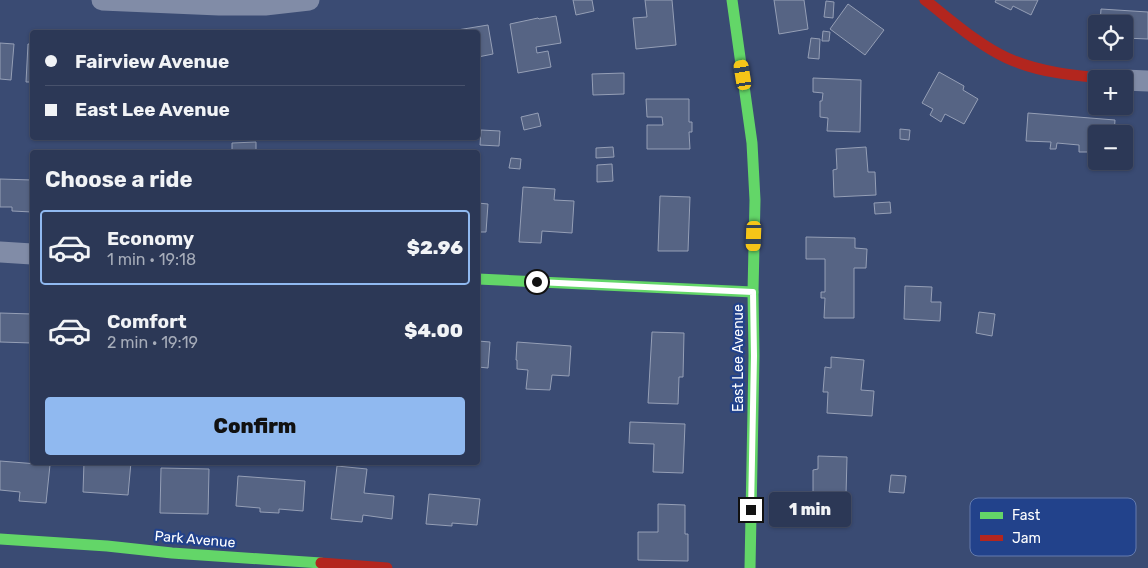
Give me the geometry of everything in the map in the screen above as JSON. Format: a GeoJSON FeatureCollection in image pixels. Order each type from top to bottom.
{"type":"FeatureCollection","features":[{"type":"Feature","properties":{"kind":"street"},"geometry":{"type":"LineString","coordinates":[[102,0],[218,5],[265,4],[310,0]]}},
{"type":"Feature","properties":{"kind":"street","name":"East Lee Avenue"},"geometry":{"type":"LineString","coordinates":[[732,0],[752,143],[755,200],[750,568]]}},
{"type":"Feature","properties":{"kind":"street"},"geometry":{"type":"LineString","coordinates":[[925,0],[994,51],[1016,61],[1047,71],[1088,76]]}},
{"type":"Feature","properties":{"kind":"street"},"geometry":{"type":"LineString","coordinates":[[1133,81],[1148,82]]}},
{"type":"Feature","properties":{"kind":"street"},"geometry":{"type":"LineString","coordinates":[[0,252],[30,254]]}},
{"type":"Feature","properties":{"kind":"street"},"geometry":{"type":"LineString","coordinates":[[480,279],[753,292]]}},
{"type":"Feature","properties":{"kind":"street","name":"Park Avenue"},"geometry":{"type":"LineString","coordinates":[[0,539],[388,568]]}},
{"type":"Feature","properties":{"kind":"building"},"geometry":{"type":"Polygon","coordinates":[[[573,0],[592,0],[594,11],[576,15],[573,0]]]}},
{"type":"Feature","properties":{"kind":"building"},"geometry":{"type":"Polygon","coordinates":[[[645,0],[672,0],[676,45],[636,49],[633,18],[647,17],[645,0]]]}},
{"type":"Feature","properties":{"kind":"building"},"geometry":{"type":"Polygon","coordinates":[[[774,0],[804,0],[808,29],[779,34],[774,0]]]}},
{"type":"Feature","properties":{"kind":"building"},"geometry":{"type":"Polygon","coordinates":[[[996,0],[1038,0],[1031,15],[1013,6],[1011,10],[995,2],[996,0]]]}},
{"type":"Feature","properties":{"kind":"building"},"geometry":{"type":"Polygon","coordinates":[[[826,1],[834,2],[833,18],[824,17],[826,1]]]}},
{"type":"Feature","properties":{"kind":"building"},"geometry":{"type":"Polygon","coordinates":[[[848,4],[884,30],[865,55],[830,29],[848,4]]]}},
{"type":"Feature","properties":{"kind":"building"},"geometry":{"type":"Polygon","coordinates":[[[1101,9],[1148,12],[1148,39],[1133,38],[1133,15],[1101,15],[1101,9]]]}},
{"type":"Feature","properties":{"kind":"building"},"geometry":{"type":"Polygon","coordinates":[[[556,16],[561,43],[536,47],[537,53],[548,51],[551,67],[518,73],[510,24],[556,16]]]}},
{"type":"Feature","properties":{"kind":"building"},"geometry":{"type":"Polygon","coordinates":[[[488,25],[493,54],[480,57],[480,30],[457,30],[488,25]]]}},
{"type":"Feature","properties":{"kind":"building"},"geometry":{"type":"Polygon","coordinates":[[[823,31],[830,32],[829,41],[822,41],[823,31]]]}},
{"type":"Feature","properties":{"kind":"building"},"geometry":{"type":"Polygon","coordinates":[[[811,38],[820,39],[819,59],[808,58],[811,38]]]}},
{"type":"Feature","properties":{"kind":"building"},"geometry":{"type":"Polygon","coordinates":[[[0,43],[14,44],[11,80],[0,79],[0,43]]]}},
{"type":"Feature","properties":{"kind":"building"},"geometry":{"type":"Polygon","coordinates":[[[28,44],[30,44],[30,82],[26,82],[28,44]]]}},
{"type":"Feature","properties":{"kind":"building"},"geometry":{"type":"Polygon","coordinates":[[[939,72],[964,86],[963,90],[978,99],[964,124],[945,114],[941,122],[930,115],[933,109],[922,103],[939,72]]]}},
{"type":"Feature","properties":{"kind":"building"},"geometry":{"type":"Polygon","coordinates":[[[624,73],[624,94],[593,95],[592,74],[624,73]]]}},
{"type":"Feature","properties":{"kind":"building"},"geometry":{"type":"Polygon","coordinates":[[[813,78],[861,80],[860,132],[827,131],[828,118],[820,117],[820,101],[822,101],[823,93],[813,92],[813,78]]]}},
{"type":"Feature","properties":{"kind":"building"},"geometry":{"type":"Polygon","coordinates":[[[646,99],[689,99],[689,122],[692,122],[692,132],[689,132],[690,149],[647,149],[647,125],[663,125],[662,117],[647,117],[646,99]]]}},
{"type":"Feature","properties":{"kind":"building"},"geometry":{"type":"Polygon","coordinates":[[[538,113],[541,126],[524,130],[521,117],[538,113]]]}},
{"type":"Feature","properties":{"kind":"building"},"geometry":{"type":"Polygon","coordinates":[[[1028,113],[1115,120],[1115,125],[1088,125],[1088,152],[1079,152],[1079,145],[1057,143],[1056,149],[1050,149],[1051,142],[1026,141],[1028,113]]]}},
{"type":"Feature","properties":{"kind":"building"},"geometry":{"type":"Polygon","coordinates":[[[900,129],[910,130],[909,140],[900,139],[900,129]]]}},
{"type":"Feature","properties":{"kind":"building"},"geometry":{"type":"Polygon","coordinates":[[[481,130],[500,131],[499,146],[480,145],[481,130]]]}},
{"type":"Feature","properties":{"kind":"building"},"geometry":{"type":"Polygon","coordinates":[[[256,142],[256,150],[232,150],[232,143],[256,142]]]}},
{"type":"Feature","properties":{"kind":"building"},"geometry":{"type":"Polygon","coordinates":[[[613,147],[614,157],[596,158],[596,148],[613,147]]]}},
{"type":"Feature","properties":{"kind":"building"},"geometry":{"type":"Polygon","coordinates":[[[866,147],[868,172],[875,172],[876,195],[834,197],[833,170],[837,169],[836,149],[866,147]]]}},
{"type":"Feature","properties":{"kind":"building"},"geometry":{"type":"Polygon","coordinates":[[[511,158],[521,159],[520,169],[509,168],[511,158]]]}},
{"type":"Feature","properties":{"kind":"building"},"geometry":{"type":"Polygon","coordinates":[[[612,164],[613,181],[597,182],[597,165],[612,164]]]}},
{"type":"Feature","properties":{"kind":"building"},"geometry":{"type":"Polygon","coordinates":[[[0,179],[30,180],[30,212],[12,211],[12,207],[0,207],[0,179]]]}},
{"type":"Feature","properties":{"kind":"building"},"geometry":{"type":"Polygon","coordinates":[[[523,187],[555,189],[554,200],[574,201],[572,233],[542,231],[541,243],[519,242],[523,187]]]}},
{"type":"Feature","properties":{"kind":"building"},"geometry":{"type":"Polygon","coordinates":[[[660,196],[690,197],[688,251],[658,251],[660,196]]]}},
{"type":"Feature","properties":{"kind":"building"},"geometry":{"type":"Polygon","coordinates":[[[890,202],[891,213],[875,214],[874,203],[890,202]]]}},
{"type":"Feature","properties":{"kind":"building"},"geometry":{"type":"Polygon","coordinates":[[[480,203],[488,204],[486,232],[480,232],[480,203]]]}},
{"type":"Feature","properties":{"kind":"building"},"geometry":{"type":"Polygon","coordinates":[[[806,237],[855,238],[855,248],[867,249],[866,268],[854,268],[854,318],[824,318],[825,298],[821,298],[821,292],[825,292],[825,259],[806,259],[806,237]]]}},
{"type":"Feature","properties":{"kind":"building"},"geometry":{"type":"Polygon","coordinates":[[[905,286],[932,287],[931,302],[941,302],[940,321],[904,319],[905,286]]]}},
{"type":"Feature","properties":{"kind":"building"},"geometry":{"type":"Polygon","coordinates":[[[979,312],[995,314],[992,336],[976,333],[979,312]]]}},
{"type":"Feature","properties":{"kind":"building"},"geometry":{"type":"Polygon","coordinates":[[[0,313],[30,314],[30,343],[0,342],[0,313]]]}},
{"type":"Feature","properties":{"kind":"building"},"geometry":{"type":"Polygon","coordinates":[[[652,332],[684,333],[683,377],[679,377],[678,404],[648,403],[652,332]]]}},
{"type":"Feature","properties":{"kind":"building"},"geometry":{"type":"Polygon","coordinates":[[[480,341],[490,342],[488,368],[480,367],[480,341]]]}},
{"type":"Feature","properties":{"kind":"building"},"geometry":{"type":"Polygon","coordinates":[[[517,342],[571,346],[569,376],[552,375],[550,390],[526,389],[528,370],[517,369],[517,342]]]}},
{"type":"Feature","properties":{"kind":"building"},"geometry":{"type":"Polygon","coordinates":[[[831,357],[864,360],[861,390],[874,391],[872,416],[827,413],[828,392],[823,392],[825,367],[831,368],[831,357]]]}},
{"type":"Feature","properties":{"kind":"building"},"geometry":{"type":"Polygon","coordinates":[[[630,422],[685,424],[683,473],[653,472],[654,444],[629,443],[630,422]]]}},
{"type":"Feature","properties":{"kind":"building"},"geometry":{"type":"Polygon","coordinates":[[[818,456],[847,457],[847,519],[810,519],[813,470],[818,469],[818,456]]]}},
{"type":"Feature","properties":{"kind":"building"},"geometry":{"type":"Polygon","coordinates":[[[0,461],[30,463],[30,465],[50,465],[46,503],[19,501],[20,492],[0,490],[0,461]]]}},
{"type":"Feature","properties":{"kind":"building"},"geometry":{"type":"Polygon","coordinates":[[[84,465],[131,465],[128,495],[83,492],[84,465]]]}},
{"type":"Feature","properties":{"kind":"building"},"geometry":{"type":"Polygon","coordinates":[[[337,466],[367,469],[364,493],[394,496],[392,519],[363,515],[362,522],[331,519],[337,466]]]}},
{"type":"Feature","properties":{"kind":"building"},"geometry":{"type":"Polygon","coordinates":[[[161,468],[209,469],[208,514],[160,513],[161,468]]]}},
{"type":"Feature","properties":{"kind":"building"},"geometry":{"type":"Polygon","coordinates":[[[891,475],[906,476],[904,493],[889,492],[891,475]]]}},
{"type":"Feature","properties":{"kind":"building"},"geometry":{"type":"Polygon","coordinates":[[[238,476],[305,481],[303,511],[279,509],[279,513],[260,512],[260,508],[236,506],[238,476]]]}},
{"type":"Feature","properties":{"kind":"building"},"geometry":{"type":"Polygon","coordinates":[[[429,494],[480,499],[477,525],[452,523],[452,526],[426,524],[429,494]]]}},
{"type":"Feature","properties":{"kind":"building"},"geometry":{"type":"Polygon","coordinates":[[[658,504],[685,505],[685,534],[688,534],[688,561],[638,560],[638,532],[658,532],[658,504]]]}},
{"type":"Feature","properties":{"kind":"traffic: fast"},"geometry":{"type":"LineString","coordinates":[[732,0],[752,143],[755,200],[750,568]]}},
{"type":"Feature","properties":{"kind":"traffic: fast"},"geometry":{"type":"LineString","coordinates":[[480,279],[753,292]]}},
{"type":"Feature","properties":{"kind":"traffic: fast"},"geometry":{"type":"LineString","coordinates":[[0,539],[321,563]]}},
{"type":"Feature","properties":{"kind":"traffic: jam"},"geometry":{"type":"LineString","coordinates":[[925,0],[975,39],[1007,58],[1032,67],[1088,77]]}},
{"type":"Feature","properties":{"kind":"traffic: jam"},"geometry":{"type":"LineString","coordinates":[[321,563],[387,568]]}},
{"type":"Feature","properties":{"kind":"route"},"geometry":{"type":"LineString","coordinates":[[537,282],[753,292],[754,356],[751,510]]}}]}
